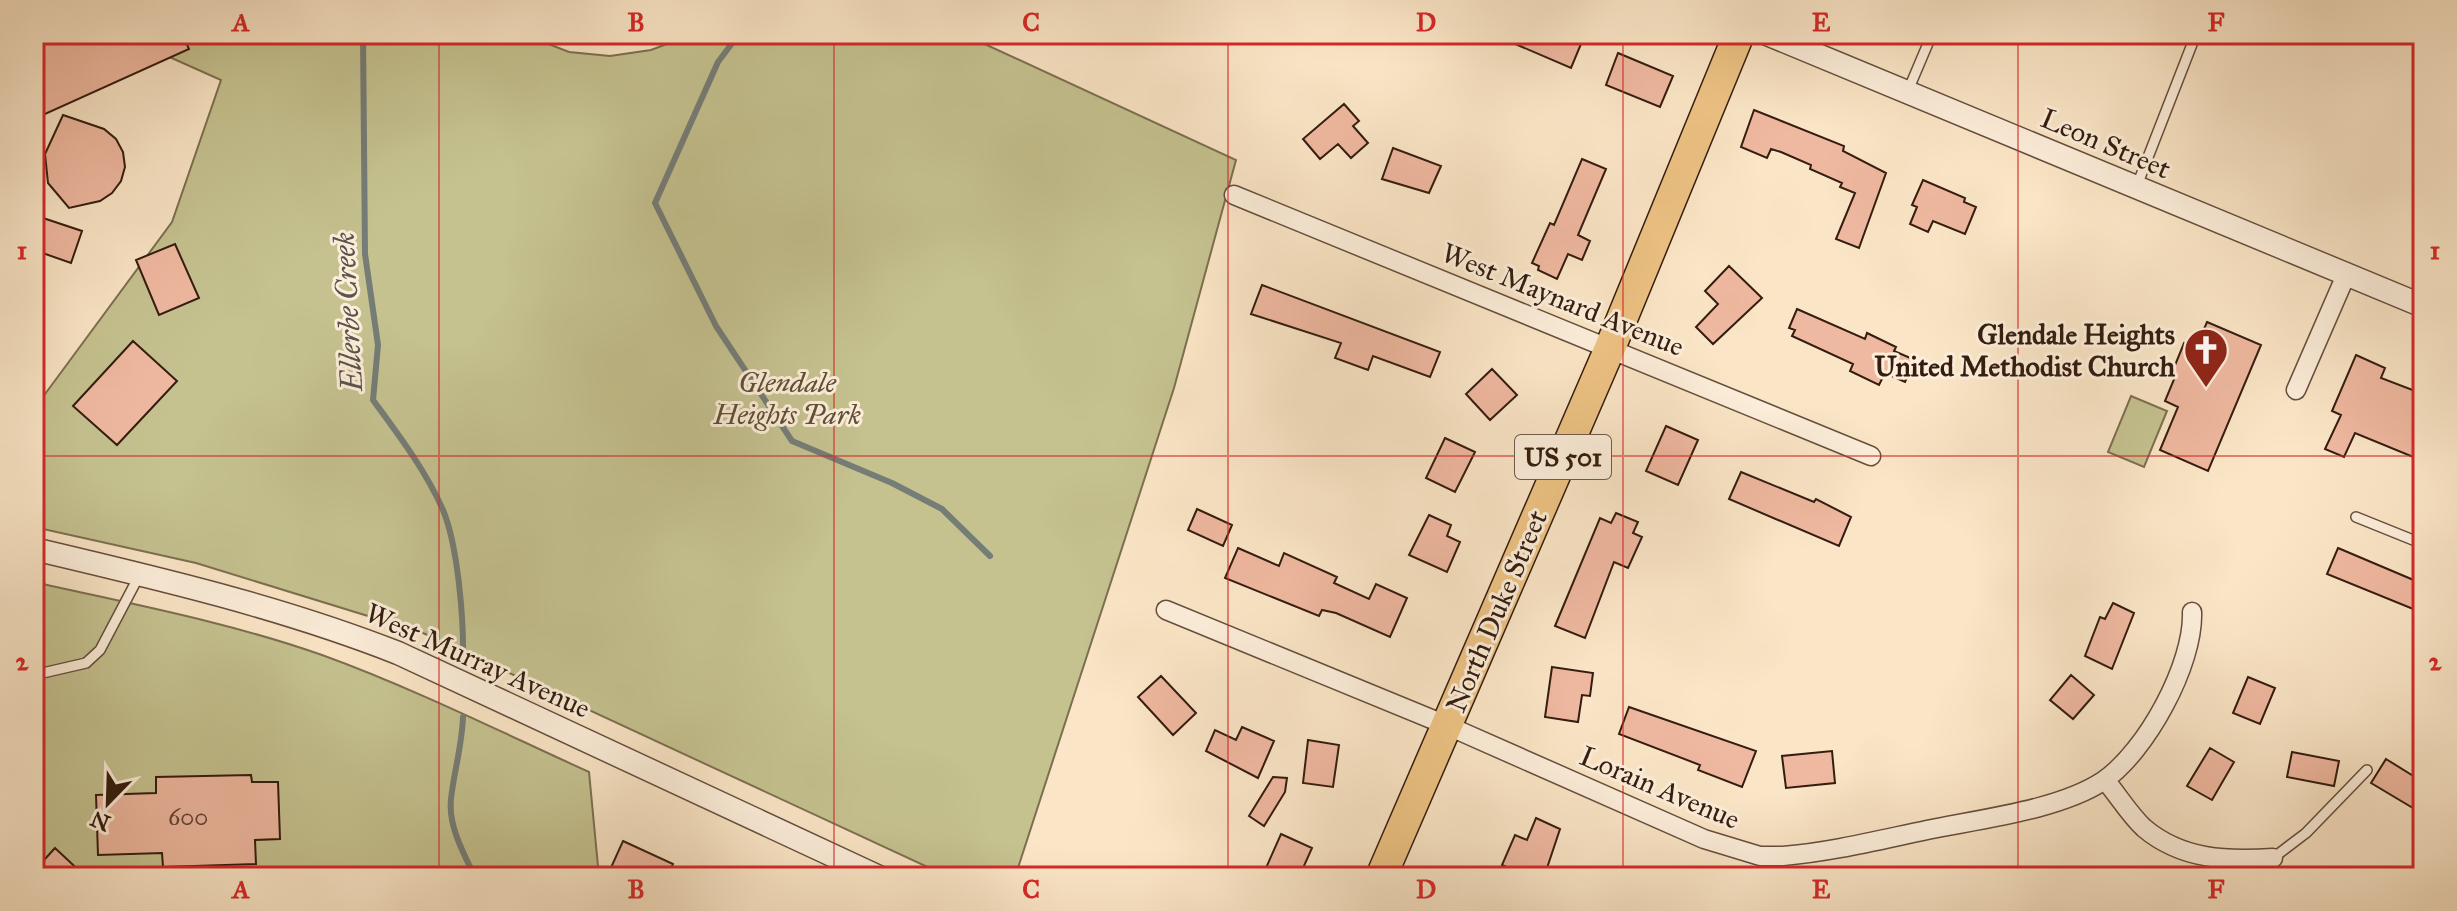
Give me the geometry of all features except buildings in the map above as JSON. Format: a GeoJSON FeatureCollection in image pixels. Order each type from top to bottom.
{"type":"FeatureCollection","features":[{"type":"Feature","properties":{"kind":"highway","name":"North Duke Street"},"geometry":{"type":"LineString","coordinates":[[1381,877],[1610,348],[1739,34]]}},
{"type":"Feature","properties":{"kind":"street","name":"Leon Street"},"geometry":{"type":"LineString","coordinates":[[1767,34],[2423,306]]}},
{"type":"Feature","properties":{"kind":"street","name":"West Maynard Avenue"},"geometry":{"type":"LineString","coordinates":[[1234,195],[1871,456]]}},
{"type":"Feature","properties":{"kind":"street"},"geometry":{"type":"LineString","coordinates":[[2296,390],[2346,275]]}},
{"type":"Feature","properties":{"kind":"street","name":"West Murray Avenue"},"geometry":{"type":"LineString","coordinates":[[34,549],[140,574],[327,627],[398,653],[879,877]]}},
{"type":"Feature","properties":{"kind":"street","name":"Lorain Avenue"},"geometry":{"type":"LineString","coordinates":[[1166,610],[1446,725],[1704,839],[1760,856],[1808,854],[1993,816],[2055,800],[2105,780],[2119,767],[2169,697],[2186,657],[2193,629],[2192,612]]}},
{"type":"Feature","properties":{"kind":"street"},"geometry":{"type":"LineString","coordinates":[[2105,780],[2146,829],[2187,853],[2204,858],[2273,858]]}},
{"type":"Feature","properties":{"kind":"lane"},"geometry":{"type":"LineString","coordinates":[[1907,93],[1932,34]]}},
{"type":"Feature","properties":{"kind":"lane"},"geometry":{"type":"LineString","coordinates":[[2136,188],[2196,34]]}},
{"type":"Feature","properties":{"kind":"lane"},"geometry":{"type":"LineString","coordinates":[[2356,517],[2423,544]]}},
{"type":"Feature","properties":{"kind":"lane"},"geometry":{"type":"LineString","coordinates":[[34,675],[86,663],[100,650],[140,574]]}},
{"type":"Feature","properties":{"kind":"lane"},"geometry":{"type":"LineString","coordinates":[[2273,858],[2306,833],[2367,770]]}},
{"type":"Feature","properties":{"kind":"green space","name":"Glendale Heights Park"},"geometry":{"type":"Polygon","coordinates":[[[118,34],[523,34],[569,52],[610,56],[651,50],[693,34],[963,34],[1236,160],[1174,388],[1015,877],[949,877],[423,633],[196,563],[34,527],[34,409],[172,222],[221,80],[118,34]]]}},
{"type":"Feature","properties":{"kind":"green space"},"geometry":{"type":"Polygon","coordinates":[[[2131,396],[2167,411],[2144,467],[2108,452],[2131,396]]]}},
{"type":"Feature","properties":{"kind":"green space"},"geometry":{"type":"Polygon","coordinates":[[[34,582],[215,623],[287,643],[423,696],[589,772],[599,877],[34,877],[34,582]]]}},
{"type":"Feature","properties":{"kind":"waterway","name":"Ellerbe Creek"},"geometry":{"type":"LineString","coordinates":[[363,34],[365,254],[378,345],[373,400],[420,467],[443,510],[453,543],[459,584],[463,661]]}},
{"type":"Feature","properties":{"kind":"waterway"},"geometry":{"type":"LineString","coordinates":[[739,34],[718,62],[655,203],[716,326],[792,441],[892,483],[942,509],[990,556]]}},
{"type":"Feature","properties":{"kind":"waterway","name":"Ellerbe Creek"},"geometry":{"type":"LineString","coordinates":[[463,717],[451,809],[458,840],[475,877]]}},
{"type":"Feature","properties":{"kind":"place","name":"Glendale Heights United Methodist Church"},"geometry":{"type":"Point","coordinates":[2206,389]}}]}
